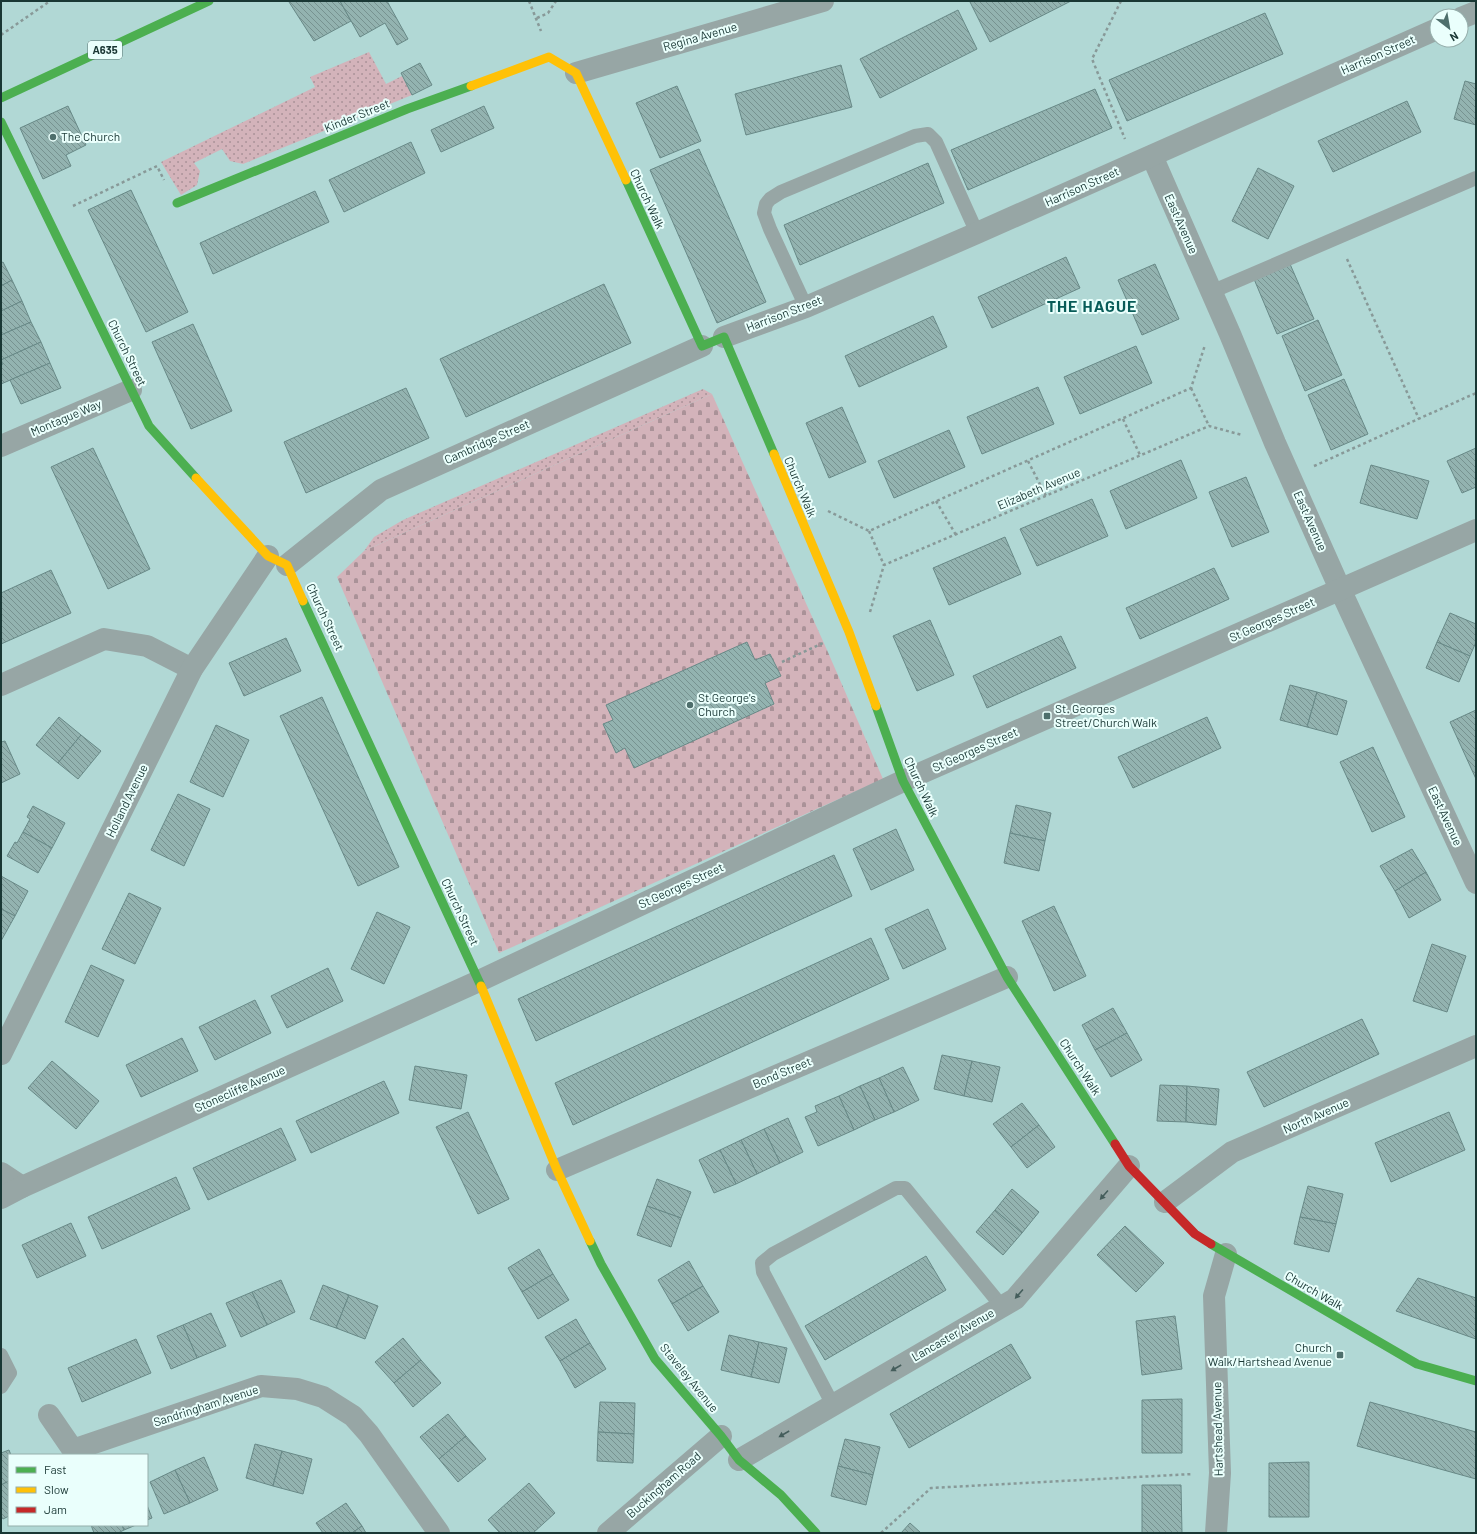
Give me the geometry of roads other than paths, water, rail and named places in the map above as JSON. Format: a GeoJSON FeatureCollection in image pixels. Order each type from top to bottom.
{"type":"FeatureCollection","features":[{"type":"Feature","properties":{"kind":"street","name":"A635"},"geometry":{"type":"LineString","coordinates":[[1,98],[209,1]]}},
{"type":"Feature","properties":{"kind":"street","name":"Regina Avenue"},"geometry":{"type":"LineString","coordinates":[[576,73],[823,1]]}},
{"type":"Feature","properties":{"kind":"street"},"geometry":{"type":"LineString","coordinates":[[171,20],[177,7]]}},
{"type":"Feature","properties":{"kind":"street","name":"Harrison Street"},"geometry":{"type":"LineString","coordinates":[[724,337],[806,307],[1143,160],[1429,33]]}},
{"type":"Feature","properties":{"kind":"street","name":"Kinder Street"},"geometry":{"type":"LineString","coordinates":[[176,203],[406,109],[549,57],[576,73]]}},
{"type":"Feature","properties":{"kind":"street","name":"Church Walk"},"geometry":{"type":"LineString","coordinates":[[576,73],[702,346]]}},
{"type":"Feature","properties":{"kind":"street","name":"Church Street"},"geometry":{"type":"LineString","coordinates":[[1,122],[149,426],[268,556],[288,565],[479,981],[557,1170]]}},
{"type":"Feature","properties":{"kind":"street","name":"East Avenue"},"geometry":{"type":"LineString","coordinates":[[1143,160],[1211,292],[1275,443],[1340,589],[1476,882]]}},
{"type":"Feature","properties":{"kind":"street"},"geometry":{"type":"LineString","coordinates":[[702,346],[724,337]]}},
{"type":"Feature","properties":{"kind":"street","name":"Church Walk"},"geometry":{"type":"LineString","coordinates":[[724,337],[849,632],[903,782],[1007,977],[1129,1166],[1195,1234],[1226,1254],[1417,1364],[1476,1381]]}},
{"type":"Feature","properties":{"kind":"street","name":"Cambridge Street"},"geometry":{"type":"LineString","coordinates":[[288,565],[381,490],[702,346]]}},
{"type":"Feature","properties":{"kind":"street","name":"Montague Way"},"geometry":{"type":"LineString","coordinates":[[1,446],[131,390]]}},
{"type":"Feature","properties":{"kind":"street","name":"St Georges Street"},"geometry":{"type":"LineString","coordinates":[[479,981],[903,782],[1476,530]]}},
{"type":"Feature","properties":{"kind":"street","name":"Holland Avenue"},"geometry":{"type":"LineString","coordinates":[[1,1054],[192,669],[268,556]]}},
{"type":"Feature","properties":{"kind":"street"},"geometry":{"type":"LineString","coordinates":[[1,685],[104,639],[147,646],[192,669]]}},
{"type":"Feature","properties":{"kind":"street","name":"Bond Street"},"geometry":{"type":"LineString","coordinates":[[557,1170],[1007,977]]}},
{"type":"Feature","properties":{"kind":"street","name":"Stonecliffe Avenue"},"geometry":{"type":"LineString","coordinates":[[1,1198],[22,1187],[479,981]]}},
{"type":"Feature","properties":{"kind":"street","name":"North Avenue"},"geometry":{"type":"LineString","coordinates":[[1165,1202],[1232,1152],[1476,1046]]}},
{"type":"Feature","properties":{"kind":"street","name":"Lancaster Avenue"},"geometry":{"type":"LineString","coordinates":[[739,1460],[1015,1299],[1129,1166]]}},
{"type":"Feature","properties":{"kind":"street","name":"Staveley Avenue"},"geometry":{"type":"LineString","coordinates":[[557,1170],[601,1264],[655,1359],[721,1436],[739,1460],[781,1495],[816,1533]]}},
{"type":"Feature","properties":{"kind":"street"},"geometry":{"type":"LineString","coordinates":[[1,1173],[22,1187]]}},
{"type":"Feature","properties":{"kind":"street","name":"Hartshead Avenue"},"geometry":{"type":"LineString","coordinates":[[1216,1533],[1220,1473],[1214,1296],[1226,1254]]}},
{"type":"Feature","properties":{"kind":"street","name":"Sandringham Avenue"},"geometry":{"type":"LineString","coordinates":[[49,1415],[73,1450],[261,1386],[297,1389],[323,1397],[353,1416],[369,1434],[439,1533]]}},
{"type":"Feature","properties":{"kind":"street","name":"Buckingham Road"},"geometry":{"type":"LineString","coordinates":[[608,1533],[721,1436]]}},
{"type":"Feature","properties":{"kind":"lane"},"geometry":{"type":"LineString","coordinates":[[806,307],[764,214],[766,204],[770,199],[781,192],[915,136],[928,134],[936,142],[977,233]]}},
{"type":"Feature","properties":{"kind":"lane"},"geometry":{"type":"LineString","coordinates":[[1211,292],[1476,178]]}},
{"type":"Feature","properties":{"kind":"lane"},"geometry":{"type":"LineString","coordinates":[[833,1405],[763,1272],[762,1263],[773,1254],[896,1188],[905,1188],[995,1298],[1000,1308]]}},
{"type":"Feature","properties":{"kind":"lane"},"geometry":{"type":"LineString","coordinates":[[1,1355],[10,1373],[1,1387]]}},
{"type":"Feature","properties":{"kind":"place","name":"The Church"},"geometry":{"type":"Point","coordinates":[53,137]}},
{"type":"Feature","properties":{"kind":"place","name":"St George's Church"},"geometry":{"type":"Point","coordinates":[690,705]}},
{"type":"Feature","properties":{"kind":"place","name":"St. Georges Street/Church Walk"},"geometry":{"type":"Point","coordinates":[1047,716]}},
{"type":"Feature","properties":{"kind":"place","name":"Church Walk/Hartshead Avenue"},"geometry":{"type":"Point","coordinates":[1340,1355]}},
{"type":"Feature","properties":{"kind":"district","name":"THE HAGUE"},"geometry":{"type":"Point","coordinates":[1092,306]}}]}
